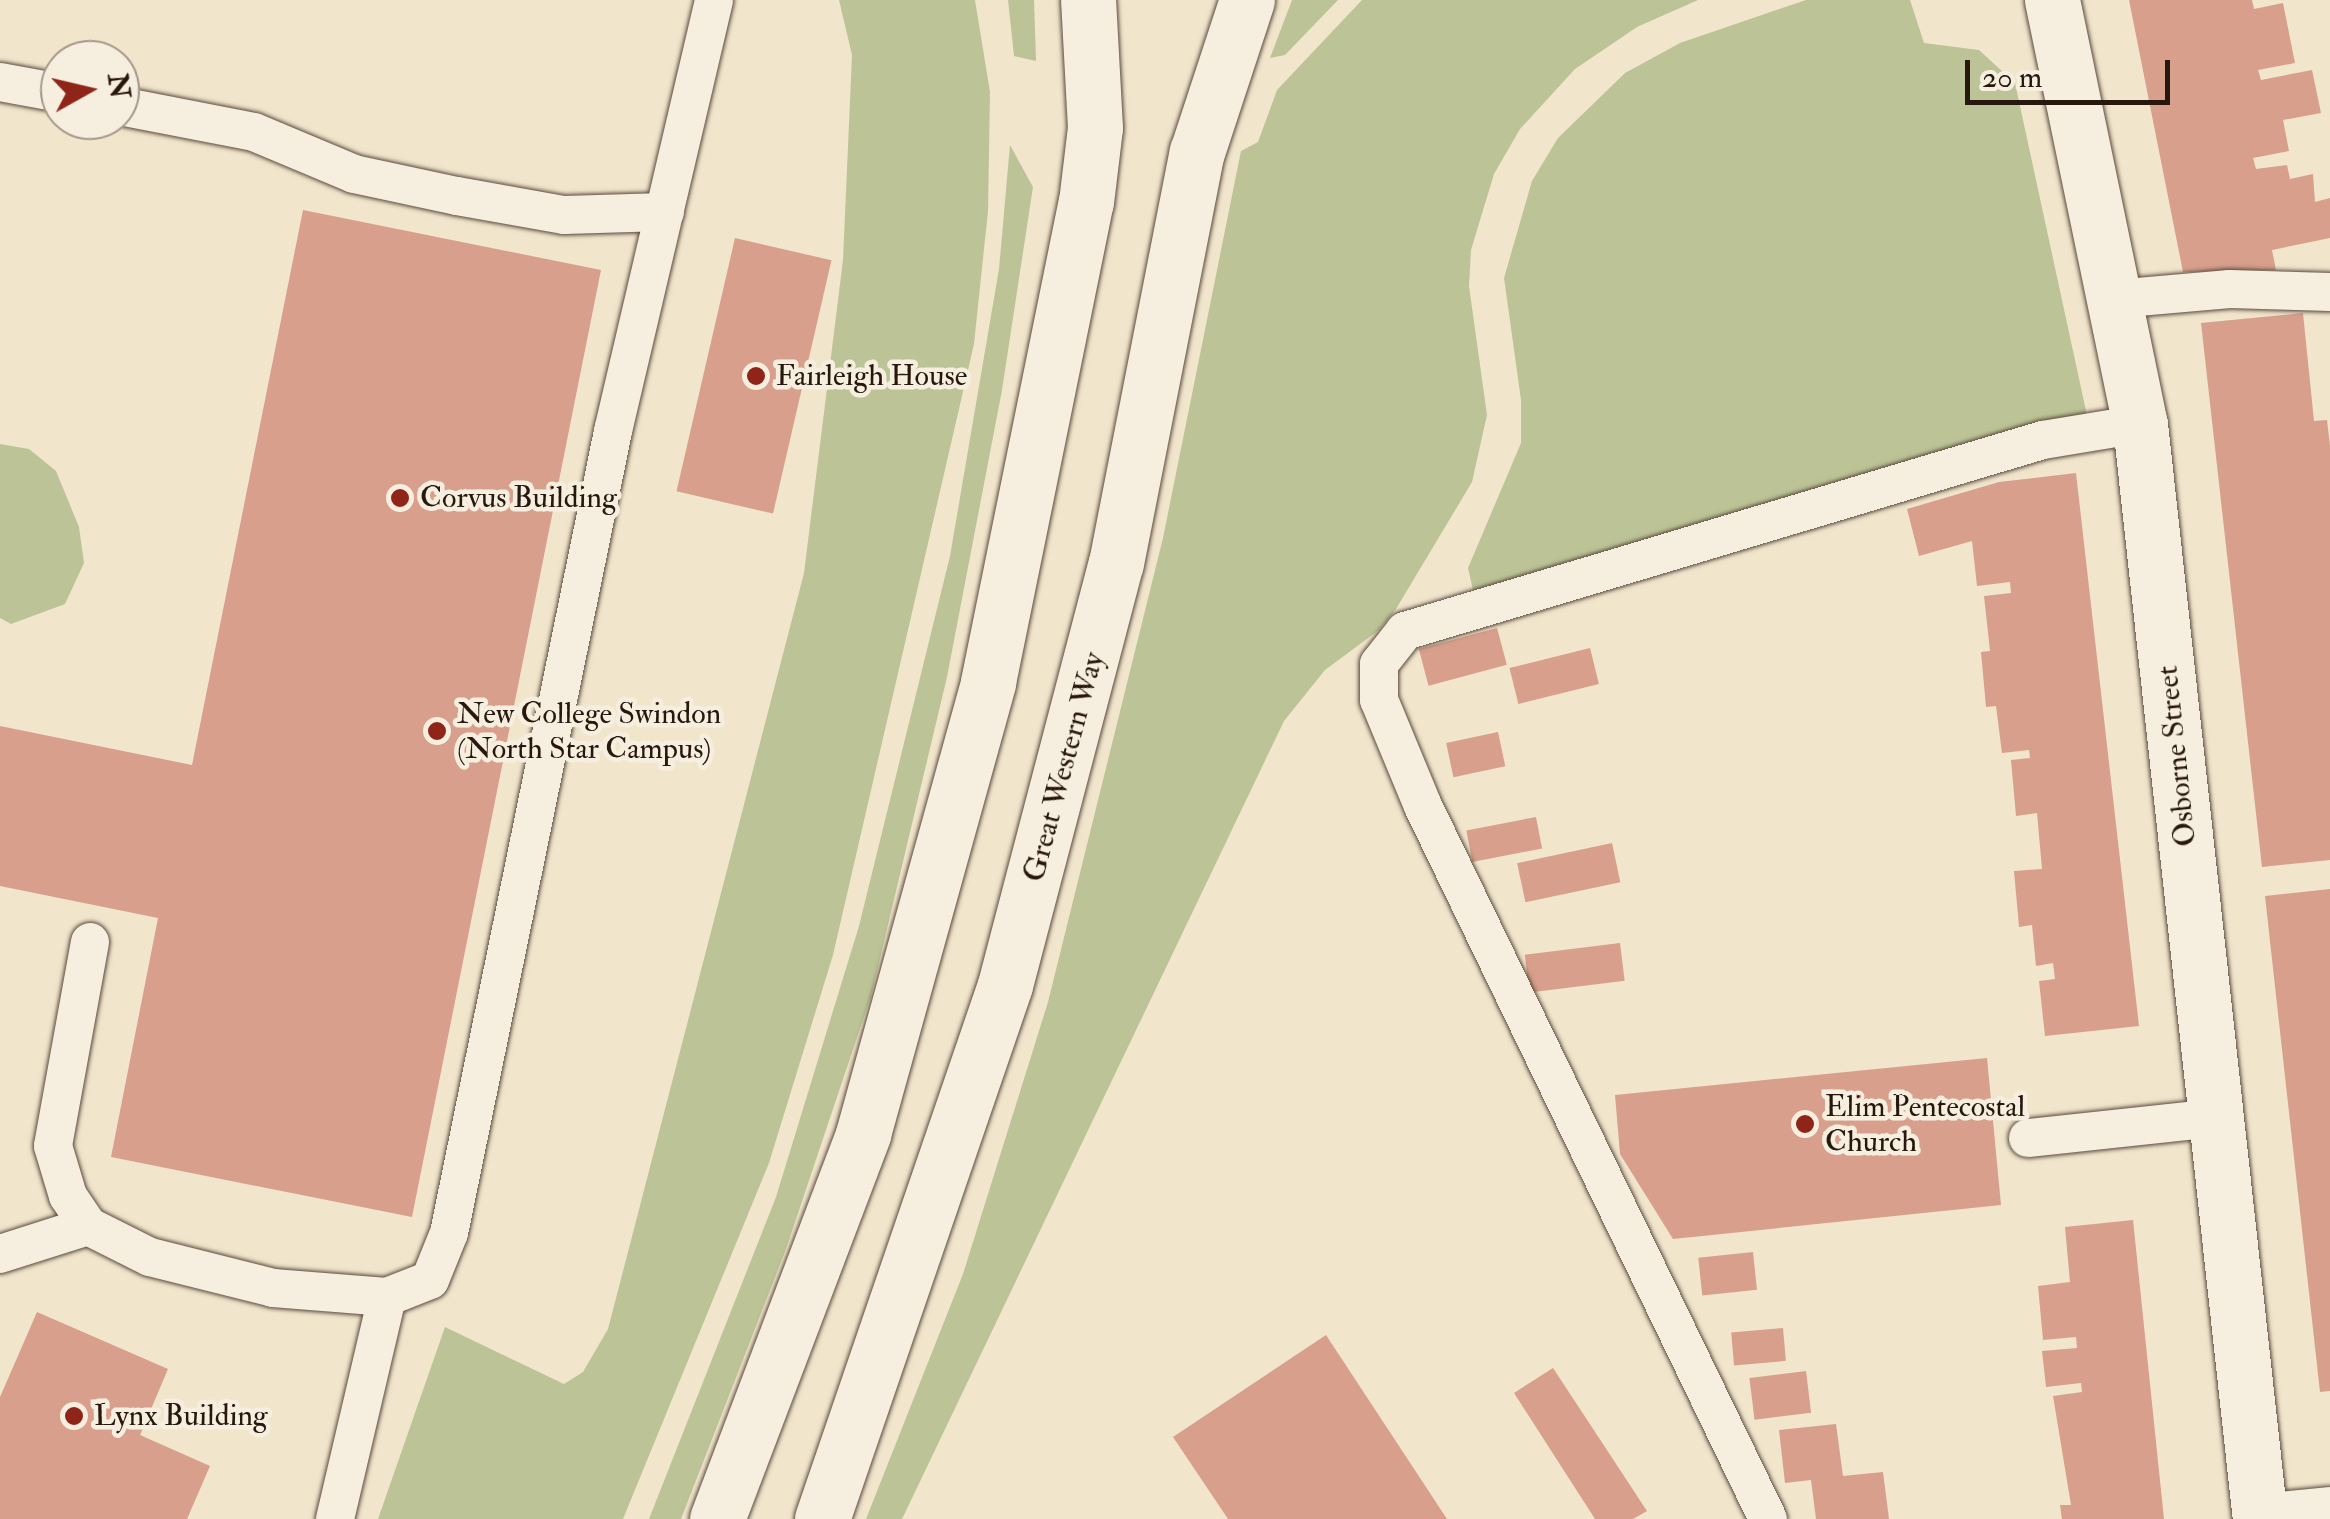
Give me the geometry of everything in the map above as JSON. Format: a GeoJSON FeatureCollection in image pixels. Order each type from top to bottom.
{"type":"FeatureCollection","features":[{"type":"Feature","properties":{"kind":"main road"},"geometry":{"type":"LineString","coordinates":[[717,1519],[863,1134],[988,682],[1086,202],[1095,128],[1088,0]]}},
{"type":"Feature","properties":{"kind":"main road","name":"Great Western Way"},"geometry":{"type":"LineString","coordinates":[[822,1519],[1006,985],[1116,562],[1197,152],[1247,0]]}},
{"type":"Feature","properties":{"kind":"main road","name":"Osborne Street"},"geometry":{"type":"LineString","coordinates":[[2052,0],[2140,424],[2259,1516]]}},
{"type":"Feature","properties":{"kind":"lane"},"geometry":{"type":"LineString","coordinates":[[90,942],[53,1146],[68,1196],[88,1226],[206,1275],[330,1297],[386,1297],[430,1280],[449,1233],[613,431],[714,0]]}},
{"type":"Feature","properties":{"kind":"lane"},"geometry":{"type":"LineString","coordinates":[[0,82],[40,90]]}},
{"type":"Feature","properties":{"kind":"lane"},"geometry":{"type":"LineString","coordinates":[[140,110],[254,132],[354,174],[457,196],[564,215],[665,212]]}},
{"type":"Feature","properties":{"kind":"lane"},"geometry":{"type":"LineString","coordinates":[[2115,299],[2230,289],[2330,292]]}},
{"type":"Feature","properties":{"kind":"lane"},"geometry":{"type":"LineString","coordinates":[[1768,1519],[1424,806],[1379,700],[1380,664],[1405,632],[2043,440],[2140,424]]}},
{"type":"Feature","properties":{"kind":"lane"},"geometry":{"type":"LineString","coordinates":[[2028,1138],[2216,1118]]}},
{"type":"Feature","properties":{"kind":"lane"},"geometry":{"type":"LineString","coordinates":[[0,1254],[88,1226]]}},
{"type":"Feature","properties":{"kind":"lane"},"geometry":{"type":"LineString","coordinates":[[336,1519],[386,1297]]}},
{"type":"Feature","properties":{"kind":"lane"},"geometry":{"type":"LineString","coordinates":[[2259,1516],[2330,1506]]}},
{"type":"Feature","properties":{"kind":"green space"},"geometry":{"type":"Polygon","coordinates":[[[839,0],[975,0],[990,92],[988,211],[974,344],[833,955],[769,1163],[623,1519],[378,1519],[445,1327],[564,1384],[583,1372],[608,1329],[804,573],[843,260],[852,55],[839,0]]]}},
{"type":"Feature","properties":{"kind":"green space"},"geometry":{"type":"Polygon","coordinates":[[[1008,0],[1034,0],[1036,61],[1014,56],[1008,0]]]}},
{"type":"Feature","properties":{"kind":"green space"},"geometry":{"type":"Polygon","coordinates":[[[1292,0],[1338,0],[1285,55],[1270,58],[1292,0]]]}},
{"type":"Feature","properties":{"kind":"green space"},"geometry":{"type":"Polygon","coordinates":[[[1362,0],[1698,0],[1637,27],[1575,69],[1520,129],[1494,174],[1471,250],[1469,286],[1487,415],[1472,482],[1396,609],[1379,630],[1325,670],[1284,721],[902,1519],[866,1519],[963,1274],[1048,1002],[1163,538],[1241,151],[1258,142],[1277,90],[1362,0]]]}},
{"type":"Feature","properties":{"kind":"green space"},"geometry":{"type":"Polygon","coordinates":[[[1806,0],[1910,0],[1924,43],[1979,50],[2015,83],[2088,420],[1475,599],[1468,568],[1521,443],[1521,400],[1504,278],[1532,181],[1558,138],[1625,73],[1680,43],[1806,0]]]}},
{"type":"Feature","properties":{"kind":"green space"},"geometry":{"type":"Polygon","coordinates":[[[1010,145],[1033,187],[1002,390],[947,677],[871,996],[786,1249],[681,1519],[649,1519],[776,1197],[859,926],[950,556],[999,269],[1010,145]]]}},
{"type":"Feature","properties":{"kind":"green space"},"geometry":{"type":"Polygon","coordinates":[[[0,444],[29,449],[56,471],[79,527],[84,563],[65,604],[11,624],[0,618],[0,444]]]}},
{"type":"Feature","properties":{"kind":"building"},"geometry":{"type":"Polygon","coordinates":[[[2129,0],[2252,0],[2254,9],[2283,3],[2295,63],[2258,70],[2261,80],[2312,70],[2321,113],[2283,120],[2289,151],[2253,158],[2256,169],[2287,165],[2290,179],[2313,174],[2315,202],[2330,198],[2330,238],[2272,250],[2276,270],[2183,272],[2129,0]]]}},
{"type":"Feature","properties":{"kind":"building","name":"Corvus Building"},"geometry":{"type":"Polygon","coordinates":[[[303,210],[601,270],[412,1217],[111,1157],[158,918],[0,886],[0,726],[192,765],[303,210]]]}},
{"type":"Feature","properties":{"kind":"building","name":"Fairleigh House"},"geometry":{"type":"Polygon","coordinates":[[[735,238],[831,260],[773,514],[677,491],[735,238]]]}},
{"type":"Feature","properties":{"kind":"building"},"geometry":{"type":"Polygon","coordinates":[[[2303,313],[2314,421],[2327,420],[2330,446],[2330,860],[2262,867],[2201,323],[2303,313]]]}},
{"type":"Feature","properties":{"kind":"building"},"geometry":{"type":"Polygon","coordinates":[[[2076,473],[2139,1026],[2045,1036],[2039,981],[2055,979],[2053,963],[2036,966],[2032,925],[2019,927],[2014,871],[2042,869],[2037,813],[2016,816],[2011,760],[2030,758],[2029,750],[2002,753],[1996,706],[1986,707],[1981,652],[1990,651],[1984,596],[2011,593],[2010,582],[1977,586],[1972,541],[1919,556],[1907,509],[1999,482],[2076,473]]]}},
{"type":"Feature","properties":{"kind":"building"},"geometry":{"type":"Polygon","coordinates":[[[1497,628],[1507,665],[1429,686],[1419,649],[1497,628]]]}},
{"type":"Feature","properties":{"kind":"building"},"geometry":{"type":"Polygon","coordinates":[[[1590,648],[1599,684],[1518,704],[1509,668],[1590,648]]]}},
{"type":"Feature","properties":{"kind":"building"},"geometry":{"type":"Polygon","coordinates":[[[1498,732],[1505,766],[1453,777],[1446,743],[1498,732]]]}},
{"type":"Feature","properties":{"kind":"building"},"geometry":{"type":"Polygon","coordinates":[[[1536,817],[1542,848],[1472,862],[1466,831],[1536,817]]]}},
{"type":"Feature","properties":{"kind":"building"},"geometry":{"type":"Polygon","coordinates":[[[1612,843],[1620,882],[1525,902],[1517,863],[1612,843]]]}},
{"type":"Feature","properties":{"kind":"building"},"geometry":{"type":"Polygon","coordinates":[[[2330,889],[2330,1391],[2320,1392],[2265,896],[2330,889]]]}},
{"type":"Feature","properties":{"kind":"building"},"geometry":{"type":"Polygon","coordinates":[[[1620,943],[1625,981],[1529,992],[1525,955],[1620,943]]]}},
{"type":"Feature","properties":{"kind":"building","name":"Elim Pentecostal Church"},"geometry":{"type":"Polygon","coordinates":[[[1987,1058],[2001,1205],[1673,1239],[1620,1154],[1615,1095],[1987,1058]]]}},
{"type":"Feature","properties":{"kind":"building"},"geometry":{"type":"Polygon","coordinates":[[[2133,1220],[2164,1519],[2062,1519],[2060,1505],[2071,1505],[2053,1396],[2082,1392],[2081,1383],[2046,1387],[2042,1351],[2077,1348],[2076,1337],[2043,1340],[2038,1286],[2070,1282],[2065,1227],[2133,1220]]]}},
{"type":"Feature","properties":{"kind":"building"},"geometry":{"type":"Polygon","coordinates":[[[1753,1252],[1757,1290],[1702,1296],[1698,1258],[1753,1252]]]}},
{"type":"Feature","properties":{"kind":"building","name":"Lynx Building"},"geometry":{"type":"Polygon","coordinates":[[[37,1312],[168,1369],[140,1435],[210,1466],[187,1519],[0,1519],[0,1397],[37,1312]]]}},
{"type":"Feature","properties":{"kind":"building"},"geometry":{"type":"Polygon","coordinates":[[[1783,1328],[1786,1361],[1734,1365],[1731,1333],[1783,1328]]]}},
{"type":"Feature","properties":{"kind":"building"},"geometry":{"type":"Polygon","coordinates":[[[1326,1335],[1447,1519],[1228,1519],[1173,1437],[1326,1335]]]}},
{"type":"Feature","properties":{"kind":"building"},"geometry":{"type":"Polygon","coordinates":[[[1553,1368],[1647,1511],[1633,1519],[1595,1519],[1514,1393],[1553,1368]]]}},
{"type":"Feature","properties":{"kind":"building"},"geometry":{"type":"Polygon","coordinates":[[[1806,1371],[1811,1413],[1755,1420],[1749,1378],[1806,1371]]]}},
{"type":"Feature","properties":{"kind":"building"},"geometry":{"type":"Polygon","coordinates":[[[1836,1424],[1843,1476],[1883,1472],[1889,1519],[1816,1519],[1811,1480],[1785,1483],[1779,1430],[1836,1424]]]}},
{"type":"Feature","properties":{"kind":"place","name":"Fairleigh House"},"geometry":{"type":"Point","coordinates":[756,376]}},
{"type":"Feature","properties":{"kind":"place","name":"Corvus Building"},"geometry":{"type":"Point","coordinates":[400,498]}},
{"type":"Feature","properties":{"kind":"place","name":"New College Swindon (North Star Campus)"},"geometry":{"type":"Point","coordinates":[437,731]}},
{"type":"Feature","properties":{"kind":"place","name":"Elim Pentecostal Church"},"geometry":{"type":"Point","coordinates":[1805,1124]}},
{"type":"Feature","properties":{"kind":"place","name":"Lynx Building"},"geometry":{"type":"Point","coordinates":[74,1416]}}]}
